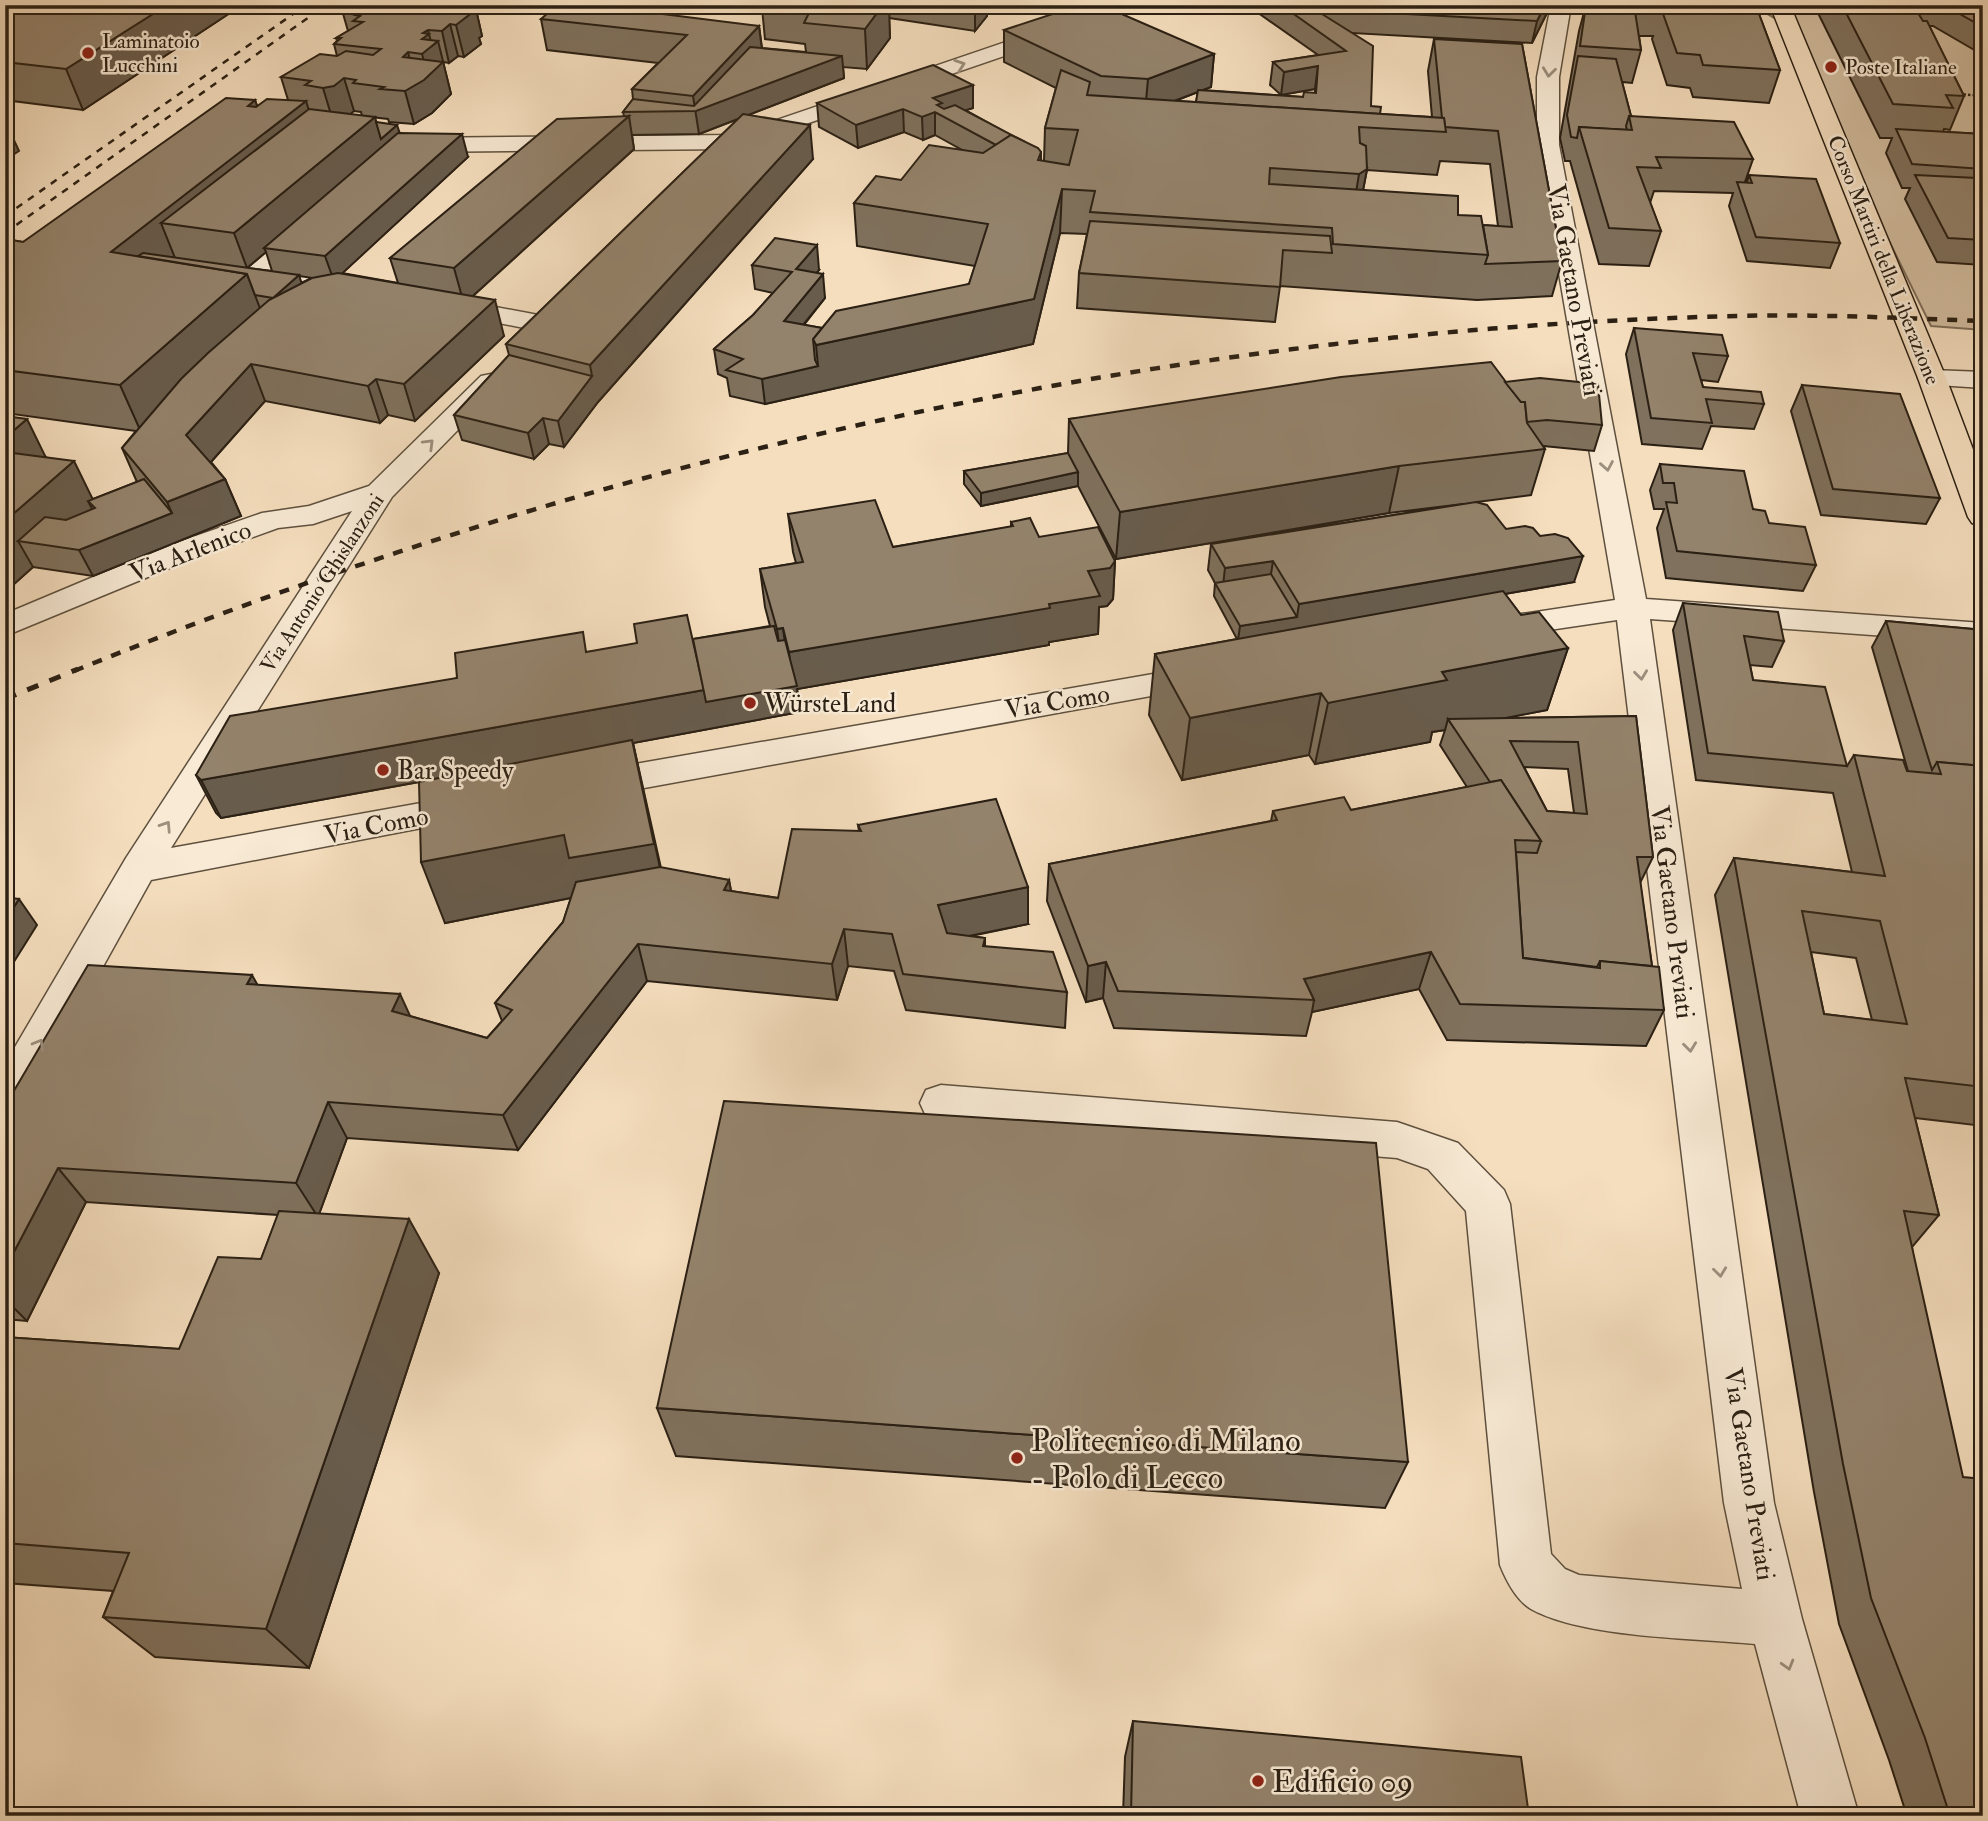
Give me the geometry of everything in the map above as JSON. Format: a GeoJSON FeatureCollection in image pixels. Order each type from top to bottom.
{"type":"FeatureCollection","features":[{"type":"Feature","properties":{"kind":"main road","name":"Corso Martiri della Liberazione"},"geometry":{"type":"LineString","coordinates":[[1780,5],[1932,379],[1983,517]]}},
{"type":"Feature","properties":{"kind":"street"},"geometry":{"type":"LineString","coordinates":[[1075,5],[1127,8]]}},
{"type":"Feature","properties":{"kind":"street","name":"Via Gaetano Previati"},"geometry":{"type":"LineString","coordinates":[[1561,5],[1548,77],[1548,145],[1632,608],[1749,1503],[1775,1619],[1830,1816]]}},
{"type":"Feature","properties":{"kind":"street"},"geometry":{"type":"LineString","coordinates":[[389,161],[411,145],[733,142],[1127,8]]}},
{"type":"Feature","properties":{"kind":"street"},"geometry":{"type":"LineString","coordinates":[[857,76],[909,83]]}},
{"type":"Feature","properties":{"kind":"street"},"geometry":{"type":"LineString","coordinates":[[714,162],[733,142]]}},
{"type":"Feature","properties":{"kind":"street"},"geometry":{"type":"LineString","coordinates":[[323,210],[247,268],[384,294]]}},
{"type":"Feature","properties":{"kind":"street"},"geometry":{"type":"LineString","coordinates":[[425,302],[541,333],[567,307]]}},
{"type":"Feature","properties":{"kind":"street","name":"Via Antonio Ghislanzoni"},"geometry":{"type":"LineString","coordinates":[[5,1103],[139,868],[380,492],[504,370]]}},
{"type":"Feature","properties":{"kind":"street"},"geometry":{"type":"LineString","coordinates":[[1932,379],[1983,380]]}},
{"type":"Feature","properties":{"kind":"street","name":"Via Arlenico"},"geometry":{"type":"LineString","coordinates":[[5,626],[178,553],[261,523],[313,515],[380,492]]}},
{"type":"Feature","properties":{"kind":"street"},"geometry":{"type":"LineString","coordinates":[[1463,634],[1632,608],[1983,633]]}},
{"type":"Feature","properties":{"kind":"street","name":"Via Como"},"geometry":{"type":"LineString","coordinates":[[562,790],[954,718],[1243,670]]}},
{"type":"Feature","properties":{"kind":"street","name":"Via Como"},"geometry":{"type":"LineString","coordinates":[[139,868],[508,800]]}},
{"type":"Feature","properties":{"kind":"street"},"geometry":{"type":"LineString","coordinates":[[941,1103],[1397,1140],[1443,1156],[1488,1204],[1526,1565],[1547,1589],[1579,1601],[1775,1619]]}},
{"type":"Feature","properties":{"kind":"path"},"geometry":{"type":"LineString","coordinates":[[1957,94],[1983,96]]}},
{"type":"Feature","properties":{"kind":"shaded area"},"geometry":{"type":"Polygon","coordinates":[[[1752,5],[1983,5],[1983,330],[1931,326],[1781,22],[1752,5]]]}},
{"type":"Feature","properties":{"kind":"building"},"geometry":{"type":"Polygon","coordinates":[[[5,5],[167,5],[66,69],[5,62],[5,5]]]}},
{"type":"Feature","properties":{"kind":"building"},"geometry":{"type":"Polygon","coordinates":[[[348,5],[474,5],[467,11],[473,12],[456,25],[450,24],[442,31],[428,30],[423,33],[429,34],[422,39],[438,41],[422,54],[408,52],[403,57],[443,62],[424,80],[405,91],[380,89],[384,87],[353,83],[356,80],[344,78],[334,86],[323,88],[305,85],[311,81],[281,77],[320,54],[337,56],[346,51],[373,55],[381,49],[334,44],[341,38],[336,38],[363,22],[353,21],[360,16],[355,15],[360,12],[342,10],[348,5]]]}},
{"type":"Feature","properties":{"kind":"building"},"geometry":{"type":"Polygon","coordinates":[[[557,5],[590,5],[759,26],[693,96],[632,89],[687,35],[541,19],[557,5]]]}},
{"type":"Feature","properties":{"kind":"building"},"geometry":{"type":"Polygon","coordinates":[[[883,5],[865,29],[804,23],[812,7],[804,7],[883,5]]]}},
{"type":"Feature","properties":{"kind":"building"},"geometry":{"type":"Polygon","coordinates":[[[951,5],[978,5],[975,9],[951,5]]]}},
{"type":"Feature","properties":{"kind":"building"},"geometry":{"type":"Polygon","coordinates":[[[1080,5],[1101,5],[1214,54],[1148,79],[1101,76],[1004,30],[1080,5]]]}},
{"type":"Feature","properties":{"kind":"building"},"geometry":{"type":"Polygon","coordinates":[[[1281,5],[1545,5],[1537,21],[1314,9],[1373,46],[1371,106],[1381,107],[1380,114],[1196,102],[1198,90],[1303,97],[1304,92],[1316,93],[1318,66],[1284,72],[1273,62],[1346,51],[1281,5]]]}},
{"type":"Feature","properties":{"kind":"building"},"geometry":{"type":"Polygon","coordinates":[[[1586,5],[1634,5],[1641,50],[1580,46],[1586,5]]]}},
{"type":"Feature","properties":{"kind":"building"},"geometry":{"type":"Polygon","coordinates":[[[1667,5],[1756,6],[1780,70],[1703,65],[1700,55],[1677,53],[1661,8],[1669,8],[1667,5]]]}},
{"type":"Feature","properties":{"kind":"building"},"geometry":{"type":"Polygon","coordinates":[[[1842,5],[1913,5],[1923,21],[1927,21],[1964,96],[1946,95],[1953,108],[1893,104],[1842,5]]]}},
{"type":"Feature","properties":{"kind":"building"},"geometry":{"type":"Polygon","coordinates":[[[1944,5],[1983,5],[1983,27],[1944,5]]]}},
{"type":"Feature","properties":{"kind":"building"},"geometry":{"type":"Polygon","coordinates":[[[1434,39],[1522,44],[1562,261],[1485,264],[1488,255],[1483,225],[1512,227],[1498,131],[1445,127],[1434,39]]]}},
{"type":"Feature","properties":{"kind":"building"},"geometry":{"type":"Polygon","coordinates":[[[750,47],[842,56],[696,111],[623,112],[633,99],[694,106],[750,47]]]}},
{"type":"Feature","properties":{"kind":"building"},"geometry":{"type":"Polygon","coordinates":[[[1578,56],[1616,59],[1631,116],[1627,130],[1579,127],[1577,138],[1571,137],[1567,115],[1578,56]]]}},
{"type":"Feature","properties":{"kind":"building"},"geometry":{"type":"Polygon","coordinates":[[[933,65],[973,85],[933,98],[942,103],[937,105],[944,109],[955,105],[1025,142],[1011,135],[996,145],[935,112],[922,117],[903,109],[856,125],[817,103],[933,65]]]}},
{"type":"Feature","properties":{"kind":"building"},"geometry":{"type":"Polygon","coordinates":[[[1061,70],[1090,82],[1087,95],[1444,118],[1446,132],[1359,127],[1360,143],[1366,146],[1367,169],[1359,174],[1270,168],[1269,184],[1458,196],[1458,215],[1481,216],[1488,255],[1333,244],[1332,228],[1090,212],[1095,191],[1062,189],[1034,299],[816,345],[813,339],[836,311],[969,284],[988,224],[854,203],[876,176],[901,180],[929,145],[983,153],[1011,135],[1038,148],[1041,152],[1038,160],[1069,165],[1078,130],[1045,128],[1061,70]]]}},
{"type":"Feature","properties":{"kind":"building"},"geometry":{"type":"Polygon","coordinates":[[[226,98],[255,100],[248,106],[256,107],[267,99],[306,101],[111,252],[247,274],[120,385],[5,370],[5,239],[23,242],[226,98]]]}},
{"type":"Feature","properties":{"kind":"building"},"geometry":{"type":"Polygon","coordinates":[[[309,109],[375,117],[234,233],[161,223],[309,109]]]}},
{"type":"Feature","properties":{"kind":"building"},"geometry":{"type":"Polygon","coordinates":[[[743,114],[810,125],[590,365],[506,344],[743,114]]]}},
{"type":"Feature","properties":{"kind":"building"},"geometry":{"type":"Polygon","coordinates":[[[629,116],[454,268],[390,258],[557,119],[629,116]]]}},
{"type":"Feature","properties":{"kind":"building"},"geometry":{"type":"Polygon","coordinates":[[[1629,116],[1734,122],[1753,159],[1656,157],[1661,168],[1637,167],[1661,231],[1609,228],[1579,127],[1632,130],[1629,116]]]}},
{"type":"Feature","properties":{"kind":"building"},"geometry":{"type":"Polygon","coordinates":[[[376,122],[397,125],[381,139],[376,122]]]}},
{"type":"Feature","properties":{"kind":"building"},"geometry":{"type":"Polygon","coordinates":[[[1896,129],[1983,134],[1983,169],[1912,164],[1896,129]]]}},
{"type":"Feature","properties":{"kind":"building"},"geometry":{"type":"Polygon","coordinates":[[[398,133],[462,134],[325,256],[264,248],[398,133]]]}},
{"type":"Feature","properties":{"kind":"building"},"geometry":{"type":"Polygon","coordinates":[[[1749,175],[1816,179],[1840,243],[1756,237],[1737,182],[1752,183],[1749,175]]]}},
{"type":"Feature","properties":{"kind":"building"},"geometry":{"type":"Polygon","coordinates":[[[1915,175],[1977,178],[1983,189],[1983,240],[1948,238],[1915,175]]]}},
{"type":"Feature","properties":{"kind":"building"},"geometry":{"type":"Polygon","coordinates":[[[1090,221],[1330,236],[1332,253],[1283,250],[1280,287],[1079,273],[1090,221]]]}},
{"type":"Feature","properties":{"kind":"building"},"geometry":{"type":"Polygon","coordinates":[[[775,238],[817,245],[796,269],[823,274],[784,321],[822,328],[813,339],[818,366],[762,379],[726,370],[743,359],[714,349],[753,315],[792,272],[752,265],[775,238]]]}},
{"type":"Feature","properties":{"kind":"building"},"geometry":{"type":"Polygon","coordinates":[[[143,253],[299,275],[273,298],[255,295],[247,274],[138,256],[143,253]]]}},
{"type":"Feature","properties":{"kind":"building"},"geometry":{"type":"Polygon","coordinates":[[[338,273],[495,300],[404,384],[376,379],[368,386],[251,364],[186,435],[225,479],[167,502],[122,448],[181,379],[269,300],[312,278],[338,273]]]}},
{"type":"Feature","properties":{"kind":"building"},"geometry":{"type":"Polygon","coordinates":[[[1634,328],[1722,335],[1728,356],[1693,353],[1703,387],[1761,392],[1764,404],[1706,399],[1712,423],[1651,418],[1634,328]]]}},
{"type":"Feature","properties":{"kind":"building"},"geometry":{"type":"Polygon","coordinates":[[[509,355],[592,376],[558,421],[543,418],[528,433],[454,415],[509,355]]]}},
{"type":"Feature","properties":{"kind":"building"},"geometry":{"type":"Polygon","coordinates":[[[1491,362],[1521,402],[1525,402],[1527,423],[1545,449],[1399,466],[1120,512],[1069,419],[1341,377],[1491,362]]]}},
{"type":"Feature","properties":{"kind":"building"},"geometry":{"type":"Polygon","coordinates":[[[1540,378],[1598,384],[1602,425],[1547,420],[1527,422],[1525,402],[1521,402],[1505,382],[1540,378]]]}},
{"type":"Feature","properties":{"kind":"building"},"geometry":{"type":"Polygon","coordinates":[[[1802,385],[1900,394],[1940,498],[1833,489],[1802,385]]]}},
{"type":"Feature","properties":{"kind":"building"},"geometry":{"type":"Polygon","coordinates":[[[5,416],[27,419],[5,438],[5,416]]]}},
{"type":"Feature","properties":{"kind":"building"},"geometry":{"type":"Polygon","coordinates":[[[5,452],[74,461],[5,521],[5,452]]]}},
{"type":"Feature","properties":{"kind":"building"},"geometry":{"type":"Polygon","coordinates":[[[1068,453],[1078,472],[981,493],[964,471],[1068,453]]]}},
{"type":"Feature","properties":{"kind":"building"},"geometry":{"type":"Polygon","coordinates":[[[1660,464],[1744,471],[1753,509],[1765,511],[1769,523],[1805,527],[1816,565],[1677,551],[1666,502],[1677,503],[1674,483],[1663,483],[1660,464]]]}},
{"type":"Feature","properties":{"kind":"building"},"geometry":{"type":"Polygon","coordinates":[[[144,479],[172,513],[79,550],[18,541],[45,517],[66,520],[95,508],[88,501],[144,479]]]}},
{"type":"Feature","properties":{"kind":"building"},"geometry":{"type":"Polygon","coordinates":[[[875,500],[893,547],[1013,526],[1011,522],[1030,518],[1039,537],[1098,527],[1115,561],[1110,568],[1088,571],[1100,596],[1049,604],[1050,608],[789,652],[783,628],[777,629],[760,569],[803,562],[788,514],[875,500]]]}},
{"type":"Feature","properties":{"kind":"building"},"geometry":{"type":"Polygon","coordinates":[[[1476,502],[1487,505],[1506,529],[1525,526],[1533,528],[1540,536],[1555,534],[1568,538],[1583,556],[1299,604],[1273,561],[1225,568],[1211,544],[1476,502]]]}},
{"type":"Feature","properties":{"kind":"building"},"geometry":{"type":"Polygon","coordinates":[[[1271,574],[1297,617],[1240,626],[1215,583],[1271,574]]]}},
{"type":"Feature","properties":{"kind":"building"},"geometry":{"type":"Polygon","coordinates":[[[1503,591],[1521,615],[1539,612],[1568,648],[1442,672],[1447,680],[1328,703],[1321,693],[1190,718],[1155,654],[1503,591]]]}},
{"type":"Feature","properties":{"kind":"building"},"geometry":{"type":"Polygon","coordinates":[[[1683,603],[1778,612],[1784,641],[1744,636],[1753,680],[1825,687],[1847,766],[1708,753],[1683,603]]]}},
{"type":"Feature","properties":{"kind":"building"},"geometry":{"type":"Polygon","coordinates":[[[687,615],[704,690],[201,780],[196,775],[230,716],[457,678],[455,653],[583,632],[586,652],[637,643],[634,624],[687,615]]]}},
{"type":"Feature","properties":{"kind":"building"},"geometry":{"type":"Polygon","coordinates":[[[1886,621],[1983,630],[1983,766],[1937,762],[1932,770],[1886,621]]]}},
{"type":"Feature","properties":{"kind":"building"},"geometry":{"type":"Polygon","coordinates":[[[774,626],[778,641],[785,640],[797,686],[706,702],[693,639],[774,626]]]}},
{"type":"Feature","properties":{"kind":"building"},"geometry":{"type":"Polygon","coordinates":[[[1636,716],[1653,857],[1637,857],[1652,966],[1600,961],[1597,967],[1523,958],[1516,852],[1537,853],[1541,841],[1501,780],[1490,782],[1448,719],[1636,716]],[[1510,741],[1547,811],[1587,814],[1578,742],[1510,741]]]}},
{"type":"Feature","properties":{"kind":"building"},"geometry":{"type":"Polygon","coordinates":[[[632,740],[654,844],[569,858],[564,835],[421,862],[419,782],[632,740]]]}},
{"type":"Feature","properties":{"kind":"building"},"geometry":{"type":"Polygon","coordinates":[[[1854,755],[1903,760],[1907,771],[1941,774],[1937,762],[1983,766],[1983,1087],[1905,1078],[1939,1215],[1904,1211],[1963,1477],[1983,1479],[1983,1816],[1950,1816],[1925,1738],[1871,1598],[1843,1464],[1734,858],[1885,876],[1854,755]],[[1802,911],[1824,1014],[1907,1024],[1880,921],[1802,911]]]}},
{"type":"Feature","properties":{"kind":"building"},"geometry":{"type":"Polygon","coordinates":[[[1501,780],[1541,841],[1515,840],[1523,958],[1600,968],[1600,961],[1659,967],[1664,1010],[1460,1004],[1431,952],[1304,979],[1314,1000],[1118,991],[1106,962],[1088,966],[1049,864],[1277,820],[1273,811],[1344,797],[1351,810],[1501,780]]]}},
{"type":"Feature","properties":{"kind":"building"},"geometry":{"type":"Polygon","coordinates":[[[996,799],[1028,887],[938,905],[947,933],[985,938],[983,946],[1053,952],[1067,992],[903,974],[892,934],[844,929],[832,964],[638,944],[503,1115],[328,1102],[296,1183],[58,1168],[5,1269],[5,1106],[88,965],[252,975],[247,984],[400,994],[392,1011],[487,1038],[512,1010],[495,1003],[563,922],[576,882],[660,867],[729,880],[724,890],[778,898],[792,829],[861,831],[858,825],[996,799]]]}},
{"type":"Feature","properties":{"kind":"building"},"geometry":{"type":"Polygon","coordinates":[[[5,897],[19,899],[5,921],[5,897]]]}},
{"type":"Feature","properties":{"kind":"building"},"geometry":{"type":"Polygon","coordinates":[[[724,1101],[1376,1143],[1408,1462],[657,1408],[724,1101]]]}},
{"type":"Feature","properties":{"kind":"building"},"geometry":{"type":"Polygon","coordinates":[[[279,1211],[409,1219],[266,1629],[103,1617],[129,1553],[5,1543],[5,1337],[179,1349],[218,1257],[261,1259],[279,1211]]]}},
{"type":"Feature","properties":{"kind":"building"},"geometry":{"type":"Polygon","coordinates":[[[1133,1721],[1521,1757],[1529,1816],[1131,1816],[1133,1721]]]}},
{"type":"Feature","properties":{"kind":"railway"},"geometry":{"type":"LineString","coordinates":[[5,216],[306,5]]}},
{"type":"Feature","properties":{"kind":"railway"},"geometry":{"type":"LineString","coordinates":[[5,233],[326,5]]}},
{"type":"Feature","properties":{"kind":"railway"},"geometry":{"type":"LineString","coordinates":[[74,671],[274,595],[476,527],[682,468],[890,418],[1100,378],[1311,347],[1524,326],[1737,316],[1983,321]]}},
{"type":"Feature","properties":{"kind":"railway"},"geometry":{"type":"LineString","coordinates":[[5,699],[78,669]]}},
{"type":"Feature","properties":{"kind":"place","name":"Laminatoio Lucchini"},"geometry":{"type":"Point","coordinates":[88,53]}},
{"type":"Feature","properties":{"kind":"place","name":"Poste Italiane"},"geometry":{"type":"Point","coordinates":[1831,67]}},
{"type":"Feature","properties":{"kind":"place","name":"WürsteLand"},"geometry":{"type":"Point","coordinates":[750,703]}},
{"type":"Feature","properties":{"kind":"place","name":"Bar Speedy"},"geometry":{"type":"Point","coordinates":[383,770]}},
{"type":"Feature","properties":{"kind":"place","name":"Politecnico di Milano - Polo di Lecco"},"geometry":{"type":"Point","coordinates":[1017,1458]}},
{"type":"Feature","properties":{"kind":"place","name":"Edificio 09"},"geometry":{"type":"Point","coordinates":[1258,1781]}}]}
